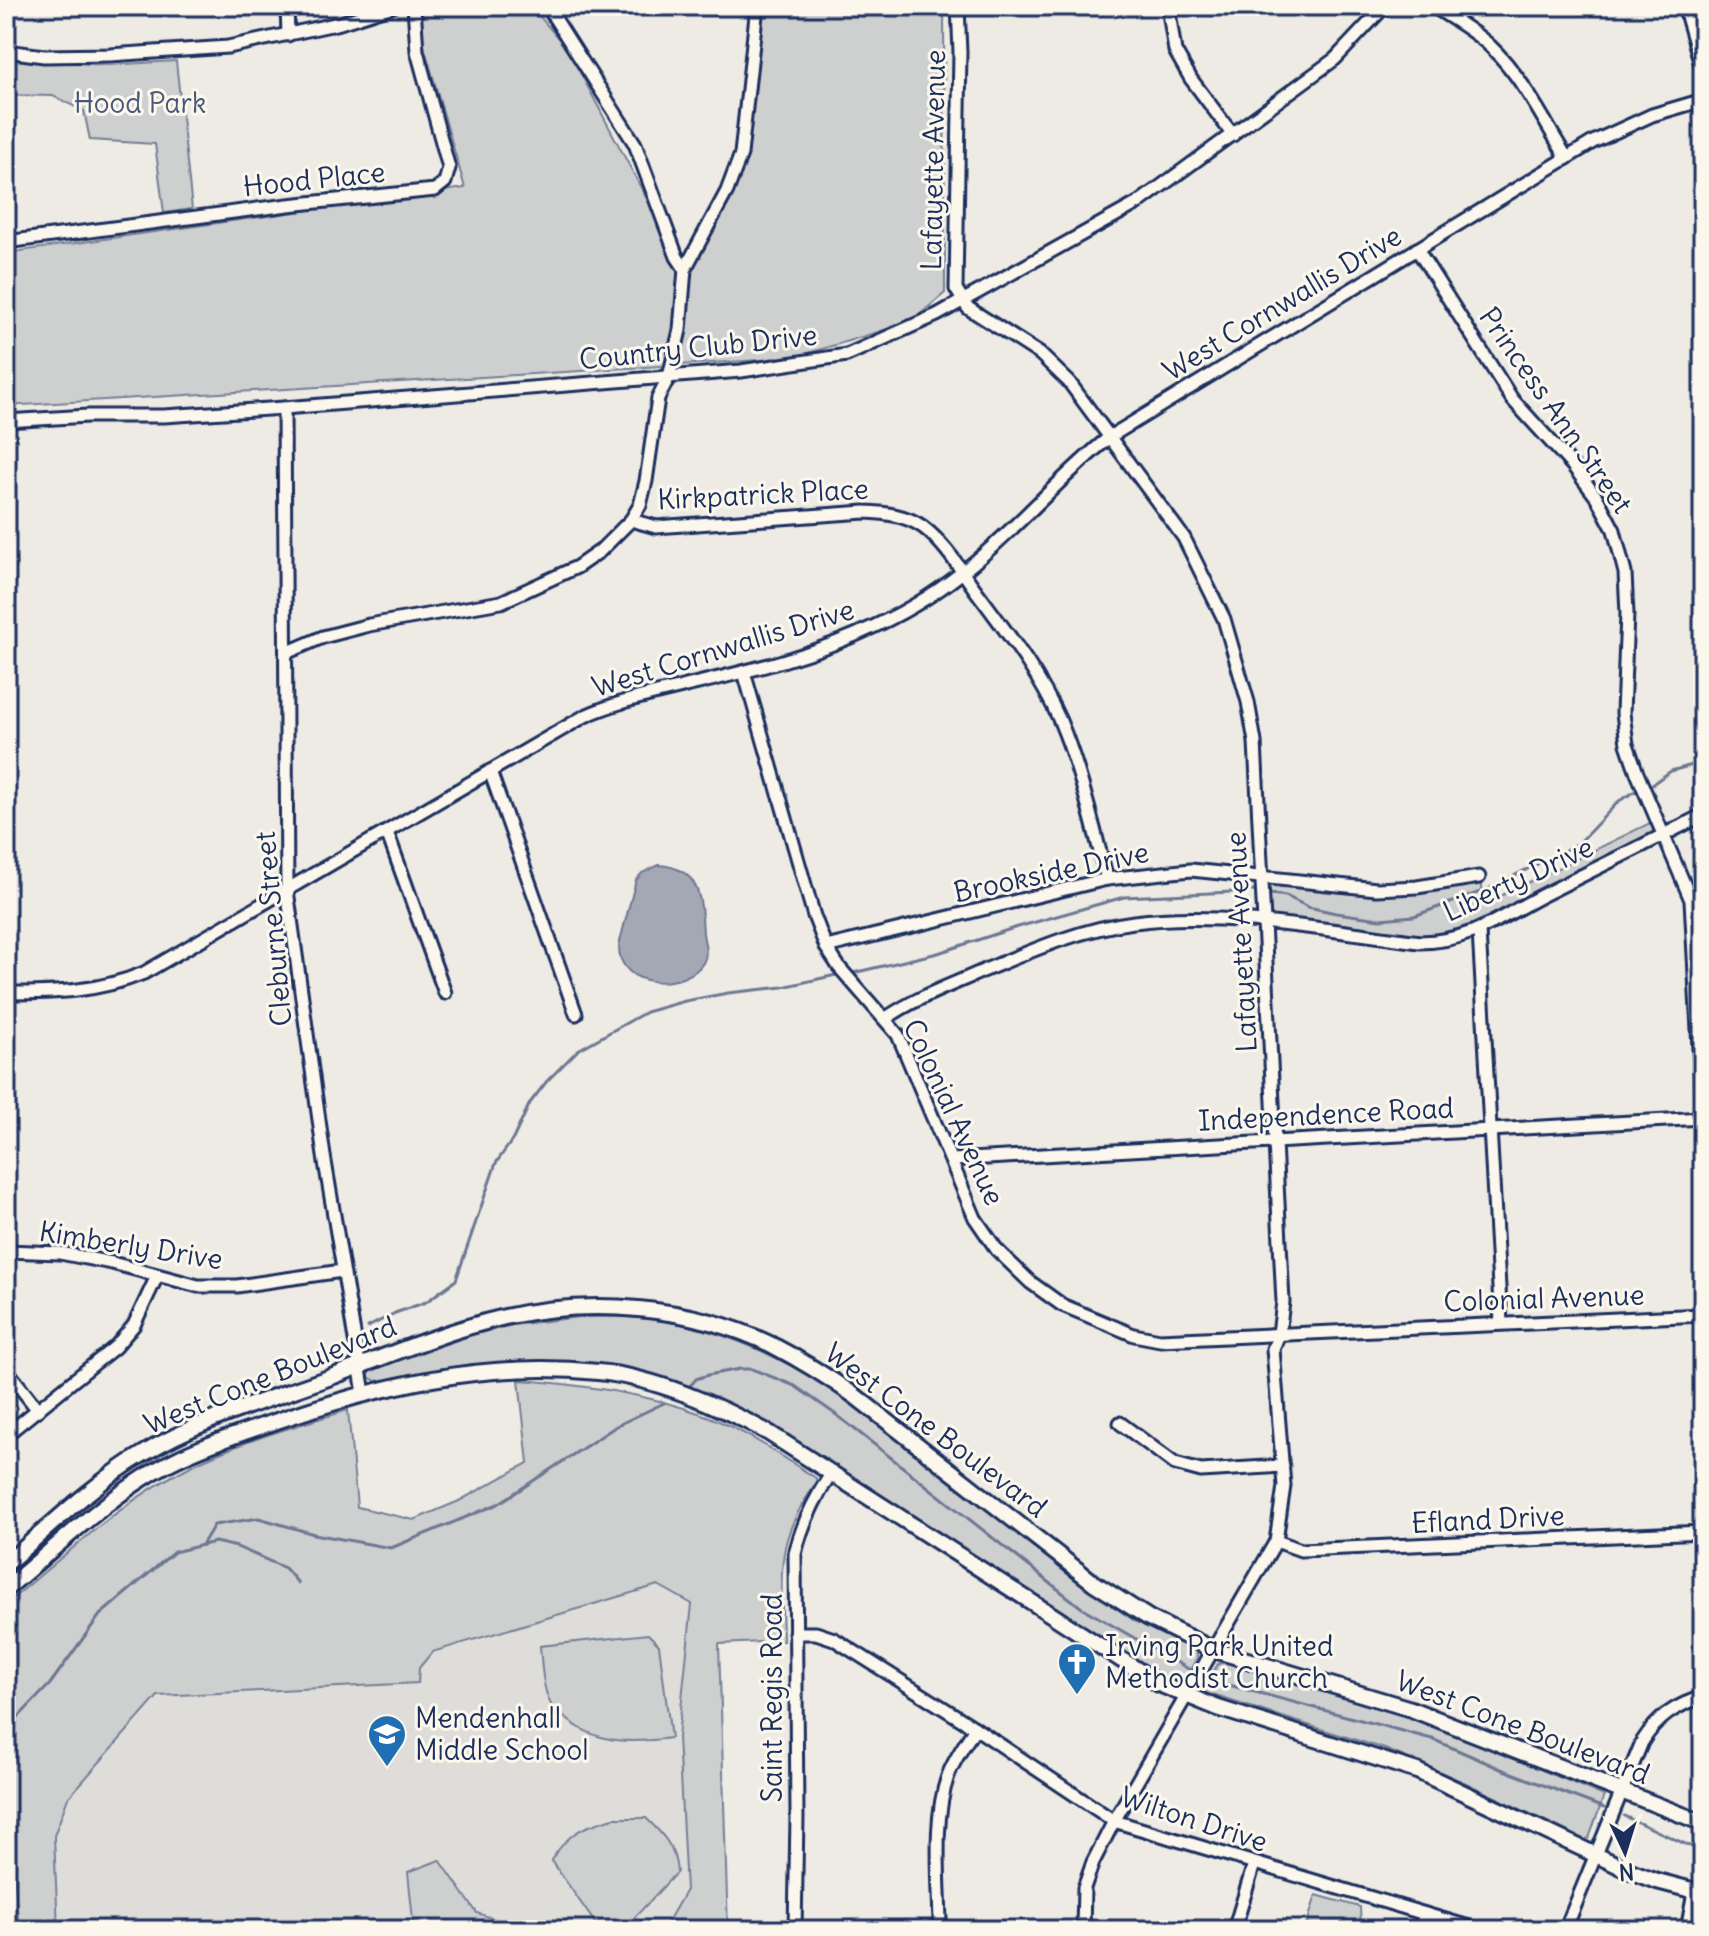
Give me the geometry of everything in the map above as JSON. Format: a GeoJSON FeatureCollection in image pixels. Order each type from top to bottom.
{"type":"FeatureCollection","features":[{"type":"Feature","properties":{"kind":"main road","name":"West Cone Boulevard"},"geometry":{"type":"LineString","coordinates":[[6,1564],[111,1475],[188,1430],[481,1323],[535,1312],[611,1308],[666,1313],[734,1330],[770,1344],[817,1370],[855,1396],[1094,1583],[1149,1618],[1214,1650],[1411,1709],[1703,1823]]}},
{"type":"Feature","properties":{"kind":"main road","name":"West Cone Boulevard"},"geometry":{"type":"LineString","coordinates":[[6,1589],[145,1477],[174,1460],[230,1437],[364,1393],[432,1377],[516,1370],[600,1372],[700,1399],[734,1414],[1159,1684],[1187,1697],[1417,1771],[1594,1855],[1657,1881],[1698,1892]]}},
{"type":"Feature","properties":{"kind":"street"},"geometry":{"type":"LineString","coordinates":[[287,6],[288,35]]}},
{"type":"Feature","properties":{"kind":"street"},"geometry":{"type":"LineString","coordinates":[[6,51],[44,56],[150,54],[228,47],[352,20],[393,6]]}},
{"type":"Feature","properties":{"kind":"street","name":"Hood Place"},"geometry":{"type":"LineString","coordinates":[[6,242],[288,205],[435,190],[445,182],[449,168],[417,51],[414,6]]}},
{"type":"Feature","properties":{"kind":"street"},"geometry":{"type":"LineString","coordinates":[[547,6],[635,144],[677,257],[685,269]]}},
{"type":"Feature","properties":{"kind":"street"},"geometry":{"type":"LineString","coordinates":[[286,653],[323,637],[369,625],[501,602],[577,567],[600,551],[631,520],[640,505],[658,398],[669,377],[680,330],[685,269],[739,164],[757,6]]}},
{"type":"Feature","properties":{"kind":"street","name":"Lafayette Avenue"},"geometry":{"type":"LineString","coordinates":[[958,6],[956,289],[968,308],[1040,354],[1069,382],[1184,538],[1225,621],[1248,701],[1255,742],[1283,1302],[1279,1334],[1273,1349],[1284,1486],[1276,1541],[1093,1862],[1084,1888],[1083,1930]]}},
{"type":"Feature","properties":{"kind":"street"},"geometry":{"type":"LineString","coordinates":[[1168,6],[1175,51],[1191,79],[1233,135]]}},
{"type":"Feature","properties":{"kind":"street","name":"Country Club Drive"},"geometry":{"type":"LineString","coordinates":[[6,421],[284,408],[669,377],[774,367],[847,355],[895,335],[1138,203],[1335,59],[1385,6]]}},
{"type":"Feature","properties":{"kind":"street"},"geometry":{"type":"LineString","coordinates":[[1433,6],[1487,43],[1502,59],[1518,78],[1567,158]]}},
{"type":"Feature","properties":{"kind":"street"},"geometry":{"type":"LineString","coordinates":[[1684,6],[1703,71]]}},
{"type":"Feature","properties":{"kind":"street","name":"West Cornwallis Drive"},"geometry":{"type":"LineString","coordinates":[[6,993],[70,993],[123,982],[158,967],[570,723],[600,709],[744,672],[864,632],[918,603],[978,560],[1075,465],[1111,436],[1567,158],[1633,123],[1703,100]]}},
{"type":"Feature","properties":{"kind":"street","name":"Princess Ann Street"},"geometry":{"type":"LineString","coordinates":[[1417,249],[1512,399],[1573,466],[1597,498],[1614,530],[1625,573],[1625,734],[1632,761],[1691,900],[1703,1120]]}},
{"type":"Feature","properties":{"kind":"street","name":"Cleburne Street"},"geometry":{"type":"LineString","coordinates":[[284,408],[287,890],[342,1271],[364,1393]]}},
{"type":"Feature","properties":{"kind":"street","name":"Kirkpatrick Place"},"geometry":{"type":"LineString","coordinates":[[631,520],[656,527],[865,512],[887,513],[923,527],[963,571],[1016,646],[1060,721],[1091,816],[1107,879]]}},
{"type":"Feature","properties":{"kind":"street","name":"Colonial Avenue"},"geometry":{"type":"LineString","coordinates":[[744,672],[814,916],[826,947],[839,967],[898,1035],[975,1218],[997,1250],[1030,1282],[1062,1305],[1134,1335],[1160,1340],[1703,1315]]}},
{"type":"Feature","properties":{"kind":"street"},"geometry":{"type":"LineString","coordinates":[[490,771],[576,1014]]}},
{"type":"Feature","properties":{"kind":"street","name":"Liberty Drive"},"geometry":{"type":"LineString","coordinates":[[885,1019],[907,1004],[1055,940],[1133,922],[1165,919],[1263,922],[1420,942],[1446,941],[1479,931],[1545,894],[1703,815]]}},
{"type":"Feature","properties":{"kind":"street"},"geometry":{"type":"LineString","coordinates":[[387,832],[445,993]]}},
{"type":"Feature","properties":{"kind":"street","name":"Brookside Drive"},"geometry":{"type":"LineString","coordinates":[[826,947],[1107,879],[1191,870],[1377,889],[1417,887],[1479,877]]}},
{"type":"Feature","properties":{"kind":"street"},"geometry":{"type":"LineString","coordinates":[[1479,931],[1501,1323]]}},
{"type":"Feature","properties":{"kind":"street","name":"Independence Road"},"geometry":{"type":"LineString","coordinates":[[952,1160],[1491,1128],[1703,1120]]}},
{"type":"Feature","properties":{"kind":"street","name":"Kimberly Drive"},"geometry":{"type":"LineString","coordinates":[[6,1251],[60,1253],[198,1286],[237,1286],[342,1271]]}},
{"type":"Feature","properties":{"kind":"street"},"geometry":{"type":"LineString","coordinates":[[6,1435],[115,1347],[134,1325],[157,1276]]}},
{"type":"Feature","properties":{"kind":"street"},"geometry":{"type":"LineString","coordinates":[[6,1369],[38,1410]]}},
{"type":"Feature","properties":{"kind":"street"},"geometry":{"type":"LineString","coordinates":[[1120,1423],[1175,1464],[1201,1471],[1283,1466]]}},
{"type":"Feature","properties":{"kind":"street","name":"Saint Regis Road"},"geometry":{"type":"LineString","coordinates":[[795,1930],[795,1554],[800,1531],[831,1474]]}},
{"type":"Feature","properties":{"kind":"street","name":"Efland Drive"},"geometry":{"type":"LineString","coordinates":[[1276,1541],[1301,1550],[1703,1532]]}},
{"type":"Feature","properties":{"kind":"street","name":"Wilton Drive"},"geometry":{"type":"LineString","coordinates":[[795,1633],[816,1633],[834,1639],[1114,1821],[1479,1930]]}},
{"type":"Feature","properties":{"kind":"street"},"geometry":{"type":"LineString","coordinates":[[1565,1930],[1642,1742],[1653,1724],[1670,1711],[1703,1697]]}},
{"type":"Feature","properties":{"kind":"street"},"geometry":{"type":"LineString","coordinates":[[940,1930],[943,1792],[949,1772],[975,1728]]}},
{"type":"Feature","properties":{"kind":"street"},"geometry":{"type":"LineString","coordinates":[[1234,1930],[1254,1864]]}},
{"type":"Feature","properties":{"kind":"street"},"geometry":{"type":"LineString","coordinates":[[1687,1930],[1698,1892]]}},
{"type":"Feature","properties":{"kind":"street"},"geometry":{"type":"LineString","coordinates":[[1420,1930],[1425,1914]]}},
{"type":"Feature","properties":{"kind":"shaded area"},"geometry":{"type":"Polygon","coordinates":[[[659,865],[683,872],[696,887],[706,948],[703,963],[694,972],[668,981],[640,978],[629,971],[621,960],[619,945],[636,880],[642,873],[659,865]]]}},
{"type":"Feature","properties":{"kind":"shaded area","name":"Mendenhall Middle School"},"geometry":{"type":"Polygon","coordinates":[[[658,1585],[692,1604],[678,1737],[686,1890],[663,1930],[525,1930],[477,1913],[440,1860],[408,1873],[414,1930],[58,1930],[54,1836],[68,1798],[158,1696],[418,1683],[418,1668],[432,1652],[658,1585]]]}},
{"type":"Feature","properties":{"kind":"green space"},"geometry":{"type":"Polygon","coordinates":[[[423,6],[531,6],[569,51],[680,262],[709,236],[745,159],[764,6],[944,6],[945,293],[911,322],[792,358],[6,406],[6,253],[465,188],[420,32],[423,6]]]}},
{"type":"Feature","properties":{"kind":"green space","name":"Hood Park"},"geometry":{"type":"Polygon","coordinates":[[[6,59],[108,65],[176,61],[192,209],[164,213],[155,144],[90,140],[84,111],[53,96],[6,95],[6,59]]]}},
{"type":"Feature","properties":{"kind":"green space"},"geometry":{"type":"Polygon","coordinates":[[[1654,821],[1660,832],[1472,930],[1437,937],[1271,916],[1268,885],[1393,895],[1479,882],[1488,902],[1654,821]]]}},
{"type":"Feature","properties":{"kind":"green space"},"geometry":{"type":"Polygon","coordinates":[[[580,1317],[642,1318],[695,1327],[746,1344],[794,1367],[840,1395],[1090,1590],[1136,1622],[1197,1651],[1197,1658],[1184,1680],[1166,1678],[784,1433],[725,1403],[569,1364],[517,1362],[465,1365],[376,1381],[369,1377],[369,1371],[471,1335],[513,1325],[580,1317]]]}},
{"type":"Feature","properties":{"kind":"green space"},"geometry":{"type":"Polygon","coordinates":[[[519,1380],[614,1391],[684,1408],[736,1429],[816,1478],[792,1524],[784,1551],[783,1641],[719,1644],[728,1930],[663,1930],[686,1890],[678,1737],[692,1604],[658,1585],[432,1652],[419,1668],[418,1683],[158,1696],[68,1798],[54,1836],[58,1930],[19,1930],[13,1860],[6,1857],[6,1604],[93,1531],[162,1482],[226,1450],[348,1410],[357,1507],[414,1520],[459,1501],[528,1463],[519,1380]]]}},
{"type":"Feature","properties":{"kind":"green space"},"geometry":{"type":"Polygon","coordinates":[[[648,1634],[659,1645],[671,1738],[630,1741],[605,1738],[580,1728],[553,1708],[545,1686],[540,1646],[648,1634]]]}},
{"type":"Feature","properties":{"kind":"green space"},"geometry":{"type":"Polygon","coordinates":[[[1227,1662],[1443,1728],[1604,1796],[1589,1838],[1585,1840],[1466,1783],[1385,1749],[1206,1693],[1205,1686],[1218,1664],[1227,1662]]]}},
{"type":"Feature","properties":{"kind":"green space"},"geometry":{"type":"Polygon","coordinates":[[[614,1818],[646,1818],[668,1842],[677,1872],[623,1930],[600,1930],[551,1860],[564,1842],[578,1832],[614,1818]]]}},
{"type":"Feature","properties":{"kind":"green space"},"geometry":{"type":"Polygon","coordinates":[[[440,1860],[477,1913],[525,1930],[414,1930],[408,1872],[440,1860]]]}},
{"type":"Feature","properties":{"kind":"green space"},"geometry":{"type":"Polygon","coordinates":[[[1316,1895],[1360,1907],[1361,1930],[1305,1930],[1316,1895]]]}},
{"type":"Feature","properties":{"kind":"waterway"},"geometry":{"type":"LineString","coordinates":[[1648,787],[1671,771],[1703,762]]}},
{"type":"Feature","properties":{"kind":"waterway"},"geometry":{"type":"LineString","coordinates":[[1270,894],[1286,896],[1308,907],[1336,913],[1380,919],[1414,916],[1486,890],[1579,843],[1619,801],[1638,790]]}},
{"type":"Feature","properties":{"kind":"waterway"},"geometry":{"type":"LineString","coordinates":[[853,973],[938,953],[1124,897],[1254,891]]}},
{"type":"Feature","properties":{"kind":"waterway"},"geometry":{"type":"LineString","coordinates":[[368,1327],[426,1302],[456,1280],[496,1163],[513,1139],[530,1103],[578,1050],[646,1012],[685,1001],[783,987],[836,975]]}},
{"type":"Feature","properties":{"kind":"waterway"},"geometry":{"type":"LineString","coordinates":[[690,1386],[696,1379],[740,1369],[752,1369],[795,1386],[838,1416],[1082,1608],[1192,1671]]}},
{"type":"Feature","properties":{"kind":"waterway"},"geometry":{"type":"LineString","coordinates":[[202,1545],[214,1525],[259,1518],[314,1534],[391,1548],[498,1504],[618,1425],[664,1403]]}},
{"type":"Feature","properties":{"kind":"waterway"},"geometry":{"type":"LineString","coordinates":[[6,1730],[50,1684],[100,1615],[174,1552],[215,1542],[237,1547],[285,1568],[298,1583]]}},
{"type":"Feature","properties":{"kind":"waterway"},"geometry":{"type":"LineString","coordinates":[[1210,1680],[1432,1739],[1604,1808]]}},
{"type":"Feature","properties":{"kind":"waterway"},"geometry":{"type":"LineString","coordinates":[[1624,1816],[1703,1852]]}},
{"type":"Feature","properties":{"kind":"place","name":"Irving Park United Methodist Church"},"geometry":{"type":"Point","coordinates":[1077,1696]}},
{"type":"Feature","properties":{"kind":"place","name":"Mendenhall Middle School"},"geometry":{"type":"Point","coordinates":[387,1768]}}]}
